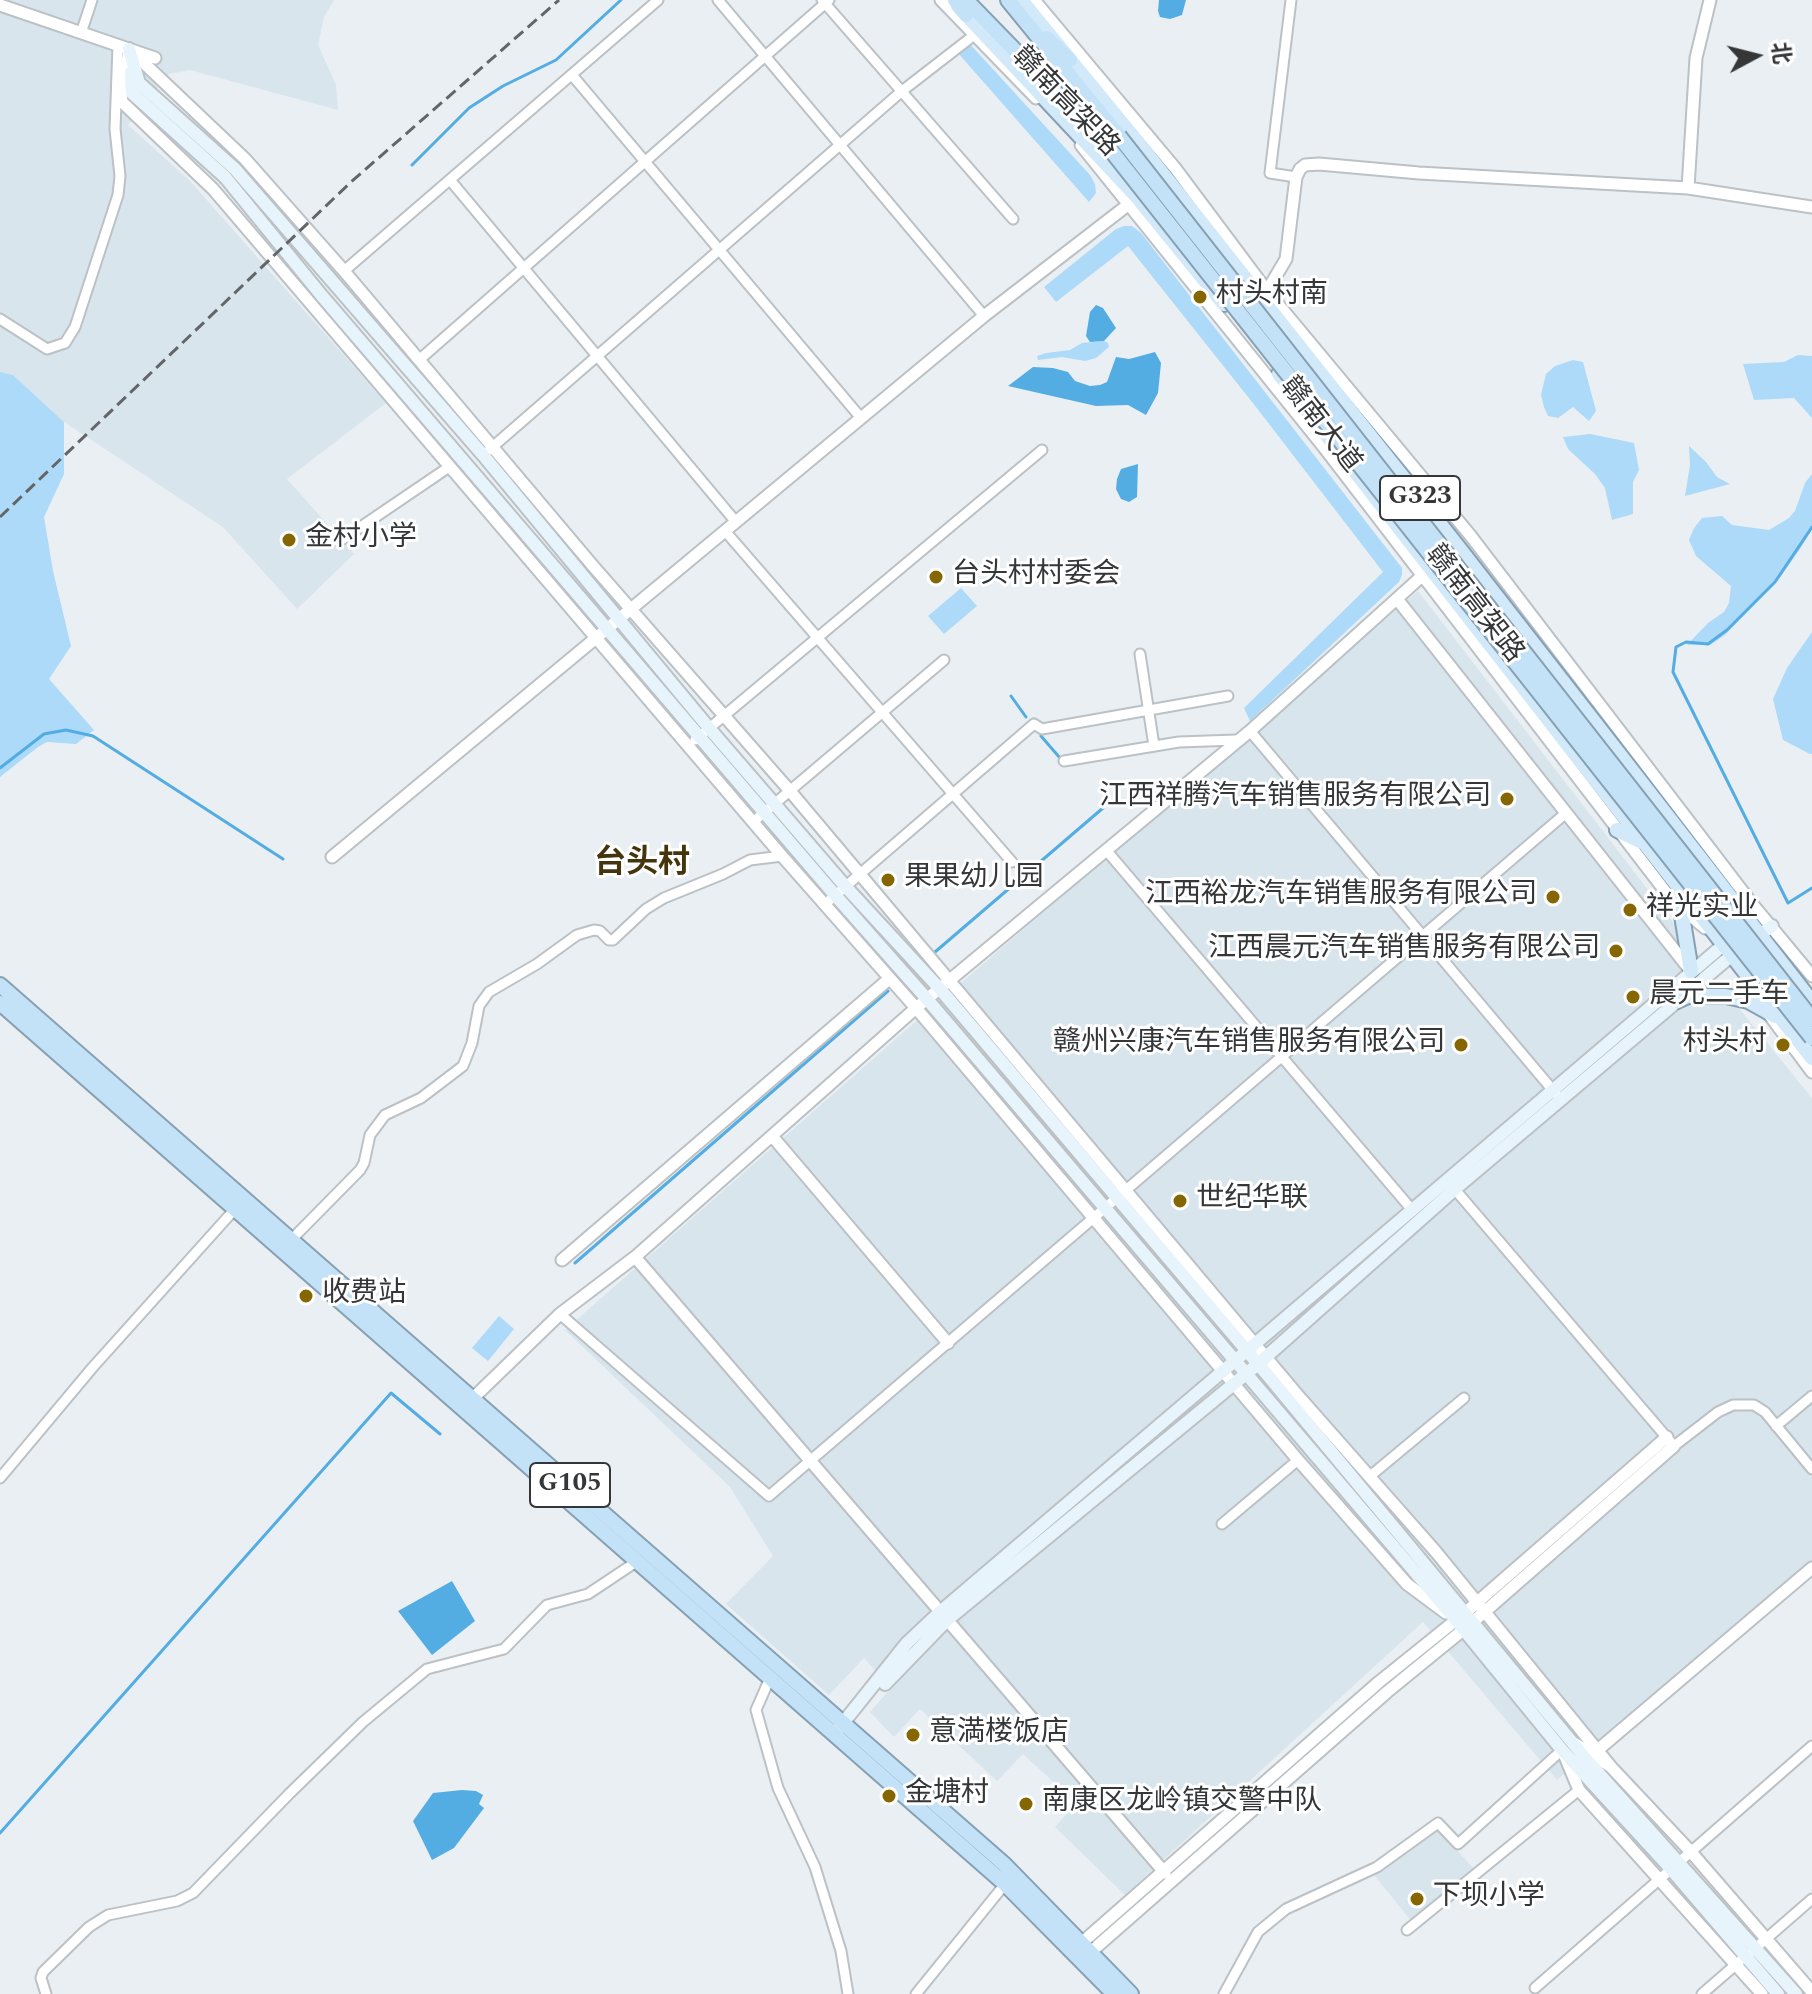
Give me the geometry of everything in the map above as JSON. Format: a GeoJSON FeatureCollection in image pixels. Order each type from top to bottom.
{"type":"FeatureCollection","features":[{"type":"Feature","properties":{"kind":"highway","name":"赣南高架路"},"geometry":{"type":"LineString","coordinates":[[954,0],[1112,140],[1812,1019]]}},
{"type":"Feature","properties":{"kind":"highway","name":"赣南高架路"},"geometry":{"type":"LineString","coordinates":[[1014,2],[1112,140],[1812,1038]]}},
{"type":"Feature","properties":{"kind":"highway"},"geometry":{"type":"LineString","coordinates":[[1014,2],[1070,60]]}},
{"type":"Feature","properties":{"kind":"highway","name":"G105"},"geometry":{"type":"LineString","coordinates":[[0,985],[292,1239],[636,1562],[770,1678],[840,1730],[1004,1864],[1114,1994]]}},
{"type":"Feature","properties":{"kind":"highway","name":"G105"},"geometry":{"type":"LineString","coordinates":[[0,1003],[235,1209],[468,1404],[840,1730],[1005,1884],[1131,1994]]}},
{"type":"Feature","properties":{"kind":"main road","name":"赣南大道"},"geometry":{"type":"LineString","coordinates":[[966,8],[1110,167],[1133,202],[1171,239],[1812,1058]]}},
{"type":"Feature","properties":{"kind":"main road"},"geometry":{"type":"LineString","coordinates":[[124,47],[139,83],[235,169],[488,451],[613,624]]}},
{"type":"Feature","properties":{"kind":"main road"},"geometry":{"type":"LineString","coordinates":[[124,47],[132,93],[225,177],[322,296],[613,624],[770,808],[945,985],[1262,1360],[1465,1621],[1567,1746],[1676,1865],[1761,1943],[1796,1994]]}},
{"type":"Feature","properties":{"kind":"main road","name":"赣南大道"},"geometry":{"type":"LineString","coordinates":[[1070,60],[1139,144],[1170,172],[1197,216],[1762,925],[1812,1002]]}},
{"type":"Feature","properties":{"kind":"main road"},"geometry":{"type":"LineString","coordinates":[[1110,167],[1139,144]]}},
{"type":"Feature","properties":{"kind":"main road"},"geometry":{"type":"LineString","coordinates":[[1171,239],[1197,216]]}},
{"type":"Feature","properties":{"kind":"main road"},"geometry":{"type":"LineString","coordinates":[[770,808],[835,895],[927,999],[1099,1213],[1465,1621]]}},
{"type":"Feature","properties":{"kind":"main road"},"geometry":{"type":"LineString","coordinates":[[1617,830],[1647,845]]}},
{"type":"Feature","properties":{"kind":"main road"},"geometry":{"type":"LineString","coordinates":[[1677,886],[1691,971]]}},
{"type":"Feature","properties":{"kind":"main road"},"geometry":{"type":"LineString","coordinates":[[944,1616],[1262,1360],[1691,971],[1762,925]]}},
{"type":"Feature","properties":{"kind":"main road"},"geometry":{"type":"LineString","coordinates":[[1557,1095],[1677,1001],[1729,949]]}},
{"type":"Feature","properties":{"kind":"main road"},"geometry":{"type":"LineString","coordinates":[[1677,1001],[1688,996],[1726,996],[1748,1001],[1765,1009],[1794,1035]]}},
{"type":"Feature","properties":{"kind":"main road"},"geometry":{"type":"LineString","coordinates":[[840,1730],[944,1616],[1222,1371],[1413,1211],[1452,1185]]}},
{"type":"Feature","properties":{"kind":"main road"},"geometry":{"type":"LineString","coordinates":[[1567,1746],[1592,1754],[1676,1865],[1740,1961],[1778,1994]]}},
{"type":"Feature","properties":{"kind":"street"},"geometry":{"type":"LineString","coordinates":[[81,33],[92,0]]}},
{"type":"Feature","properties":{"kind":"street"},"geometry":{"type":"LineString","coordinates":[[344,271],[658,0]]}},
{"type":"Feature","properties":{"kind":"street"},"geometry":{"type":"LineString","coordinates":[[718,0],[984,316]]}},
{"type":"Feature","properties":{"kind":"street"},"geometry":{"type":"LineString","coordinates":[[941,0],[1073,135],[1133,202],[1672,900],[1729,949],[1765,1009],[1812,1072]]}},
{"type":"Feature","properties":{"kind":"street"},"geometry":{"type":"LineString","coordinates":[[1034,0],[1170,172],[1470,535],[1762,925],[1812,976]]}},
{"type":"Feature","properties":{"kind":"street"},"geometry":{"type":"LineString","coordinates":[[1291,0],[1270,173],[1296,177]]}},
{"type":"Feature","properties":{"kind":"street"},"geometry":{"type":"LineString","coordinates":[[1688,188],[1696,58],[1710,0]]}},
{"type":"Feature","properties":{"kind":"street"},"geometry":{"type":"LineString","coordinates":[[419,360],[825,1],[1013,219]]}},
{"type":"Feature","properties":{"kind":"street"},"geometry":{"type":"LineString","coordinates":[[0,5],[155,58]]}},
{"type":"Feature","properties":{"kind":"street"},"geometry":{"type":"LineString","coordinates":[[488,451],[902,91],[973,36]]}},
{"type":"Feature","properties":{"kind":"street"},"geometry":{"type":"LineString","coordinates":[[124,47],[245,159],[344,271],[419,360],[488,451],[631,609],[860,873],[945,985]]}},
{"type":"Feature","properties":{"kind":"street"},"geometry":{"type":"LineString","coordinates":[[0,319],[47,349],[65,343],[75,327],[118,195],[120,176],[115,129],[124,47]]}},
{"type":"Feature","properties":{"kind":"street"},"geometry":{"type":"LineString","coordinates":[[124,47],[121,101],[213,189],[824,905],[1099,1213],[1222,1371],[1407,1584],[1465,1621]]}},
{"type":"Feature","properties":{"kind":"street"},"geometry":{"type":"LineString","coordinates":[[572,75],[861,418]]}},
{"type":"Feature","properties":{"kind":"street"},"geometry":{"type":"LineString","coordinates":[[1267,291],[1286,259],[1296,177],[1305,165],[1688,188],[1812,207]]}},
{"type":"Feature","properties":{"kind":"street"},"geometry":{"type":"LineString","coordinates":[[332,857],[984,316],[1170,172]]}},
{"type":"Feature","properties":{"kind":"street"},"geometry":{"type":"LineString","coordinates":[[450,180],[736,522]]}},
{"type":"Feature","properties":{"kind":"street"},"geometry":{"type":"LineString","coordinates":[[688,746],[1042,450]]}},
{"type":"Feature","properties":{"kind":"street"},"geometry":{"type":"LineString","coordinates":[[343,539],[449,467]]}},
{"type":"Feature","properties":{"kind":"street"},"geometry":{"type":"LineString","coordinates":[[725,531],[1012,862]]}},
{"type":"Feature","properties":{"kind":"street"},"geometry":{"type":"LineString","coordinates":[[468,1404],[560,1314],[635,1257],[916,1008],[1250,731],[1422,576]]}},
{"type":"Feature","properties":{"kind":"street"},"geometry":{"type":"LineString","coordinates":[[1397,599],[1691,971]]}},
{"type":"Feature","properties":{"kind":"street"},"geometry":{"type":"LineString","coordinates":[[1140,654],[1154,746]]}},
{"type":"Feature","properties":{"kind":"street"},"geometry":{"type":"LineString","coordinates":[[753,822],[944,660]]}},
{"type":"Feature","properties":{"kind":"street"},"geometry":{"type":"LineString","coordinates":[[824,905],[1034,724],[1042,729],[1228,696]]}},
{"type":"Feature","properties":{"kind":"street"},"geometry":{"type":"LineString","coordinates":[[1250,731],[1557,1095]]}},
{"type":"Feature","properties":{"kind":"street"},"geometry":{"type":"LineString","coordinates":[[1064,761],[1179,742],[1236,740]]}},
{"type":"Feature","properties":{"kind":"street"},"geometry":{"type":"LineString","coordinates":[[560,1314],[769,1496],[1566,813]]}},
{"type":"Feature","properties":{"kind":"street"},"geometry":{"type":"LineString","coordinates":[[1106,850],[1413,1211]]}},
{"type":"Feature","properties":{"kind":"street"},"geometry":{"type":"LineString","coordinates":[[292,1239],[360,1170],[370,1135],[385,1115],[421,1098],[463,1066],[472,1043],[479,1006],[489,992],[537,964],[577,935],[594,930],[613,940],[646,909],[664,898],[750,860],[782,856]]}},
{"type":"Feature","properties":{"kind":"street"},"geometry":{"type":"LineString","coordinates":[[562,1260],[889,979]]}},
{"type":"Feature","properties":{"kind":"street"},"geometry":{"type":"LineString","coordinates":[[772,1136],[948,1343]]}},
{"type":"Feature","properties":{"kind":"street"},"geometry":{"type":"LineString","coordinates":[[1452,1185],[1670,1442]]}},
{"type":"Feature","properties":{"kind":"street"},"geometry":{"type":"LineString","coordinates":[[0,1478],[93,1367],[235,1209]]}},
{"type":"Feature","properties":{"kind":"street"},"geometry":{"type":"LineString","coordinates":[[635,1257],[1165,1873]]}},
{"type":"Feature","properties":{"kind":"street"},"geometry":{"type":"LineString","coordinates":[[1262,1360],[1369,1477],[1481,1607],[1592,1754],[1611,1767],[1691,1852],[1761,1943],[1812,1992]]}},
{"type":"Feature","properties":{"kind":"street"},"geometry":{"type":"LineString","coordinates":[[1776,1426],[1812,1396]]}},
{"type":"Feature","properties":{"kind":"street"},"geometry":{"type":"LineString","coordinates":[[1369,1477],[1464,1398]]}},
{"type":"Feature","properties":{"kind":"street"},"geometry":{"type":"LineString","coordinates":[[1081,1952],[1387,1692],[1670,1442],[1733,1405],[1754,1405],[1765,1412],[1812,1469]]}},
{"type":"Feature","properties":{"kind":"street"},"geometry":{"type":"LineString","coordinates":[[1222,1524],[1298,1460]]}},
{"type":"Feature","properties":{"kind":"street"},"geometry":{"type":"LineString","coordinates":[[46,1994],[41,1978],[43,1972],[89,1927],[108,1915],[177,1901],[193,1893],[342,1743],[427,1669],[498,1652],[512,1642],[547,1605],[588,1594],[636,1562]]}},
{"type":"Feature","properties":{"kind":"street"},"geometry":{"type":"LineString","coordinates":[[1592,1754],[1812,1568]]}},
{"type":"Feature","properties":{"kind":"street"},"geometry":{"type":"LineString","coordinates":[[1081,1952],[1379,1682],[1465,1621]]}},
{"type":"Feature","properties":{"kind":"street"},"geometry":{"type":"LineString","coordinates":[[770,1678],[756,1710],[778,1788],[815,1867],[841,1951],[848,1994]]}},
{"type":"Feature","properties":{"kind":"street"},"geometry":{"type":"LineString","coordinates":[[1224,1994],[1258,1932],[1286,1909],[1377,1867],[1438,1823],[1458,1844],[1567,1746],[1579,1790],[1740,1961],[1762,1994]]}},
{"type":"Feature","properties":{"kind":"street"},"geometry":{"type":"LineString","coordinates":[[1535,1988],[1812,1746]]}},
{"type":"Feature","properties":{"kind":"street"},"geometry":{"type":"LineString","coordinates":[[1407,1930],[1579,1790]]}},
{"type":"Feature","properties":{"kind":"street"},"geometry":{"type":"LineString","coordinates":[[916,1994],[1005,1884]]}},
{"type":"Feature","properties":{"kind":"street"},"geometry":{"type":"LineString","coordinates":[[1702,1994],[1812,1899]]}},
{"type":"Feature","properties":{"kind":"shaded area"},"geometry":{"type":"Polygon","coordinates":[[[0,0],[334,0],[324,17],[318,45],[336,85],[338,110],[190,70],[169,74],[128,125],[190,181],[386,403],[287,479],[354,554],[297,609],[223,527],[64,422],[13,375],[0,372],[0,0]]]}},
{"type":"Feature","properties":{"kind":"shaded area"},"geometry":{"type":"Polygon","coordinates":[[[969,43],[1090,175],[1096,193],[1089,202],[958,53],[969,43]]]}},
{"type":"Feature","properties":{"kind":"shaded area"},"geometry":{"type":"Polygon","coordinates":[[[1132,226],[1141,233],[1402,568],[1399,582],[1250,721],[1244,708],[1383,572],[1128,246],[1056,302],[1044,287],[1116,229],[1132,226]]]}},
{"type":"Feature","properties":{"kind":"shaded area"},"geometry":{"type":"Polygon","coordinates":[[[1104,341],[1109,347],[1096,358],[1085,361],[1062,357],[1038,360],[1037,356],[1046,353],[1070,350],[1082,343],[1104,341]]]}},
{"type":"Feature","properties":{"kind":"shaded area"},"geometry":{"type":"Polygon","coordinates":[[[1798,355],[1812,356],[1812,418],[1794,398],[1754,400],[1743,364],[1784,362],[1798,355]]]}},
{"type":"Feature","properties":{"kind":"shaded area"},"geometry":{"type":"Polygon","coordinates":[[[1573,360],[1583,362],[1596,411],[1589,421],[1573,407],[1558,418],[1548,416],[1544,407],[1541,395],[1546,374],[1555,366],[1573,360]]]}},
{"type":"Feature","properties":{"kind":"shaded area"},"geometry":{"type":"Polygon","coordinates":[[[0,372],[13,375],[64,422],[64,474],[44,517],[71,646],[49,679],[94,730],[76,744],[47,742],[0,777],[0,372]]]}},
{"type":"Feature","properties":{"kind":"shaded area"},"geometry":{"type":"Polygon","coordinates":[[[1590,434],[1634,443],[1639,470],[1633,482],[1633,514],[1612,520],[1605,488],[1568,449],[1563,437],[1590,434]]]}},
{"type":"Feature","properties":{"kind":"shaded area"},"geometry":{"type":"Polygon","coordinates":[[[1689,446],[1717,477],[1730,484],[1685,496],[1690,465],[1689,446]]]}},
{"type":"Feature","properties":{"kind":"shaded area"},"geometry":{"type":"Polygon","coordinates":[[[1812,474],[1812,529],[1779,579],[1725,635],[1710,645],[1687,645],[1708,623],[1724,612],[1729,603],[1731,586],[1696,556],[1689,540],[1694,528],[1702,518],[1722,516],[1732,525],[1769,530],[1795,511],[1805,483],[1812,474]]]}},
{"type":"Feature","properties":{"kind":"shaded area"},"geometry":{"type":"Polygon","coordinates":[[[961,588],[977,606],[944,634],[928,616],[961,588]]]}},
{"type":"Feature","properties":{"kind":"shaded area"},"geometry":{"type":"Polygon","coordinates":[[[1418,591],[1746,1017],[1812,1098],[1812,1575],[1755,1613],[1557,1780],[1423,1622],[1125,1895],[1055,1827],[1076,1803],[1023,1754],[997,1781],[920,1709],[894,1737],[870,1712],[891,1688],[864,1658],[829,1695],[726,1604],[773,1556],[730,1487],[565,1330],[906,1030],[1418,591]]]}},
{"type":"Feature","properties":{"kind":"shaded area"},"geometry":{"type":"Polygon","coordinates":[[[1812,632],[1810,754],[1783,740],[1773,699],[1787,668],[1812,632]]]}},
{"type":"Feature","properties":{"kind":"shaded area"},"geometry":{"type":"Polygon","coordinates":[[[499,1316],[514,1329],[488,1361],[472,1348],[499,1316]]]}},
{"type":"Feature","properties":{"kind":"shaded area","name":"下坝小学"},"geometry":{"type":"Polygon","coordinates":[[[1438,1829],[1475,1870],[1413,1923],[1374,1875],[1438,1829]]]}},
{"type":"Feature","properties":{"kind":"water"},"geometry":{"type":"Polygon","coordinates":[[[1159,0],[1186,0],[1182,15],[1170,19],[1160,17],[1159,0]]]}},
{"type":"Feature","properties":{"kind":"water"},"geometry":{"type":"Polygon","coordinates":[[[1096,305],[1103,308],[1116,328],[1104,341],[1090,342],[1086,336],[1090,312],[1096,305]]]}},
{"type":"Feature","properties":{"kind":"water"},"geometry":{"type":"Polygon","coordinates":[[[1155,352],[1161,363],[1158,393],[1146,415],[1128,405],[1096,406],[1008,386],[1033,367],[1068,372],[1075,381],[1090,386],[1100,385],[1107,382],[1116,357],[1129,359],[1155,352]]]}},
{"type":"Feature","properties":{"kind":"water"},"geometry":{"type":"Polygon","coordinates":[[[1138,464],[1137,497],[1129,502],[1121,499],[1116,489],[1117,479],[1121,469],[1138,464]]]}},
{"type":"Feature","properties":{"kind":"water"},"geometry":{"type":"Polygon","coordinates":[[[452,1581],[475,1621],[432,1655],[398,1611],[452,1581]]]}},
{"type":"Feature","properties":{"kind":"water"},"geometry":{"type":"Polygon","coordinates":[[[462,1790],[483,1795],[479,1804],[484,1808],[454,1848],[432,1860],[413,1821],[433,1793],[462,1790]]]}},
{"type":"Feature","properties":{"kind":"waterway"},"geometry":{"type":"LineString","coordinates":[[412,165],[469,108],[503,86],[556,60],[621,0]]}},
{"type":"Feature","properties":{"kind":"waterway"},"geometry":{"type":"LineString","coordinates":[[1812,527],[1775,582],[1727,630],[1708,644],[1686,642],[1676,647],[1673,672],[1788,903],[1812,888]]}},
{"type":"Feature","properties":{"kind":"waterway"},"geometry":{"type":"LineString","coordinates":[[1011,696],[1026,717]]}},
{"type":"Feature","properties":{"kind":"waterway"},"geometry":{"type":"LineString","coordinates":[[0,768],[44,734],[66,730],[93,736],[283,859]]}},
{"type":"Feature","properties":{"kind":"waterway"},"geometry":{"type":"LineString","coordinates":[[1041,736],[1066,765]]}},
{"type":"Feature","properties":{"kind":"waterway"},"geometry":{"type":"LineString","coordinates":[[935,952],[1103,808]]}},
{"type":"Feature","properties":{"kind":"waterway"},"geometry":{"type":"LineString","coordinates":[[575,1263],[888,991]]}},
{"type":"Feature","properties":{"kind":"waterway"},"geometry":{"type":"LineString","coordinates":[[0,1833],[391,1393],[440,1434]]}},
{"type":"Feature","properties":{"kind":"railway"},"geometry":{"type":"LineString","coordinates":[[0,517],[351,182],[559,0]]}},
{"type":"Feature","properties":{"kind":"place","name":"村头村南"},"geometry":{"type":"Point","coordinates":[1200,297]}},
{"type":"Feature","properties":{"kind":"place","name":"金村小学"},"geometry":{"type":"Point","coordinates":[289,540]}},
{"type":"Feature","properties":{"kind":"place","name":"台头村村委会"},"geometry":{"type":"Point","coordinates":[936,577]}},
{"type":"Feature","properties":{"kind":"place","name":"江西祥腾汽车销售服务有限公司"},"geometry":{"type":"Point","coordinates":[1507,799]}},
{"type":"Feature","properties":{"kind":"place","name":"果果幼儿园"},"geometry":{"type":"Point","coordinates":[888,880]}},
{"type":"Feature","properties":{"kind":"place","name":"江西裕龙汽车销售服务有限公司"},"geometry":{"type":"Point","coordinates":[1553,897]}},
{"type":"Feature","properties":{"kind":"place","name":"祥光实业"},"geometry":{"type":"Point","coordinates":[1630,910]}},
{"type":"Feature","properties":{"kind":"place","name":"江西晨元汽车销售服务有限公司"},"geometry":{"type":"Point","coordinates":[1616,951]}},
{"type":"Feature","properties":{"kind":"place","name":"晨元二手车"},"geometry":{"type":"Point","coordinates":[1633,997]}},
{"type":"Feature","properties":{"kind":"place","name":"赣州兴康汽车销售服务有限公司"},"geometry":{"type":"Point","coordinates":[1461,1045]}},
{"type":"Feature","properties":{"kind":"place","name":"村头村"},"geometry":{"type":"Point","coordinates":[1783,1045]}},
{"type":"Feature","properties":{"kind":"place","name":"世纪华联"},"geometry":{"type":"Point","coordinates":[1180,1201]}},
{"type":"Feature","properties":{"kind":"place","name":"收费站"},"geometry":{"type":"Point","coordinates":[306,1296]}},
{"type":"Feature","properties":{"kind":"place","name":"意満楼饭店"},"geometry":{"type":"Point","coordinates":[913,1735]}},
{"type":"Feature","properties":{"kind":"place","name":"金塘村"},"geometry":{"type":"Point","coordinates":[889,1796]}},
{"type":"Feature","properties":{"kind":"place","name":"南康区龙岭镇交警中队"},"geometry":{"type":"Point","coordinates":[1026,1804]}},
{"type":"Feature","properties":{"kind":"place","name":"下坝小学"},"geometry":{"type":"Point","coordinates":[1417,1899]}},
{"type":"Feature","properties":{"kind":"district","name":"台头村"},"geometry":{"type":"Point","coordinates":[642,866]}}]}
